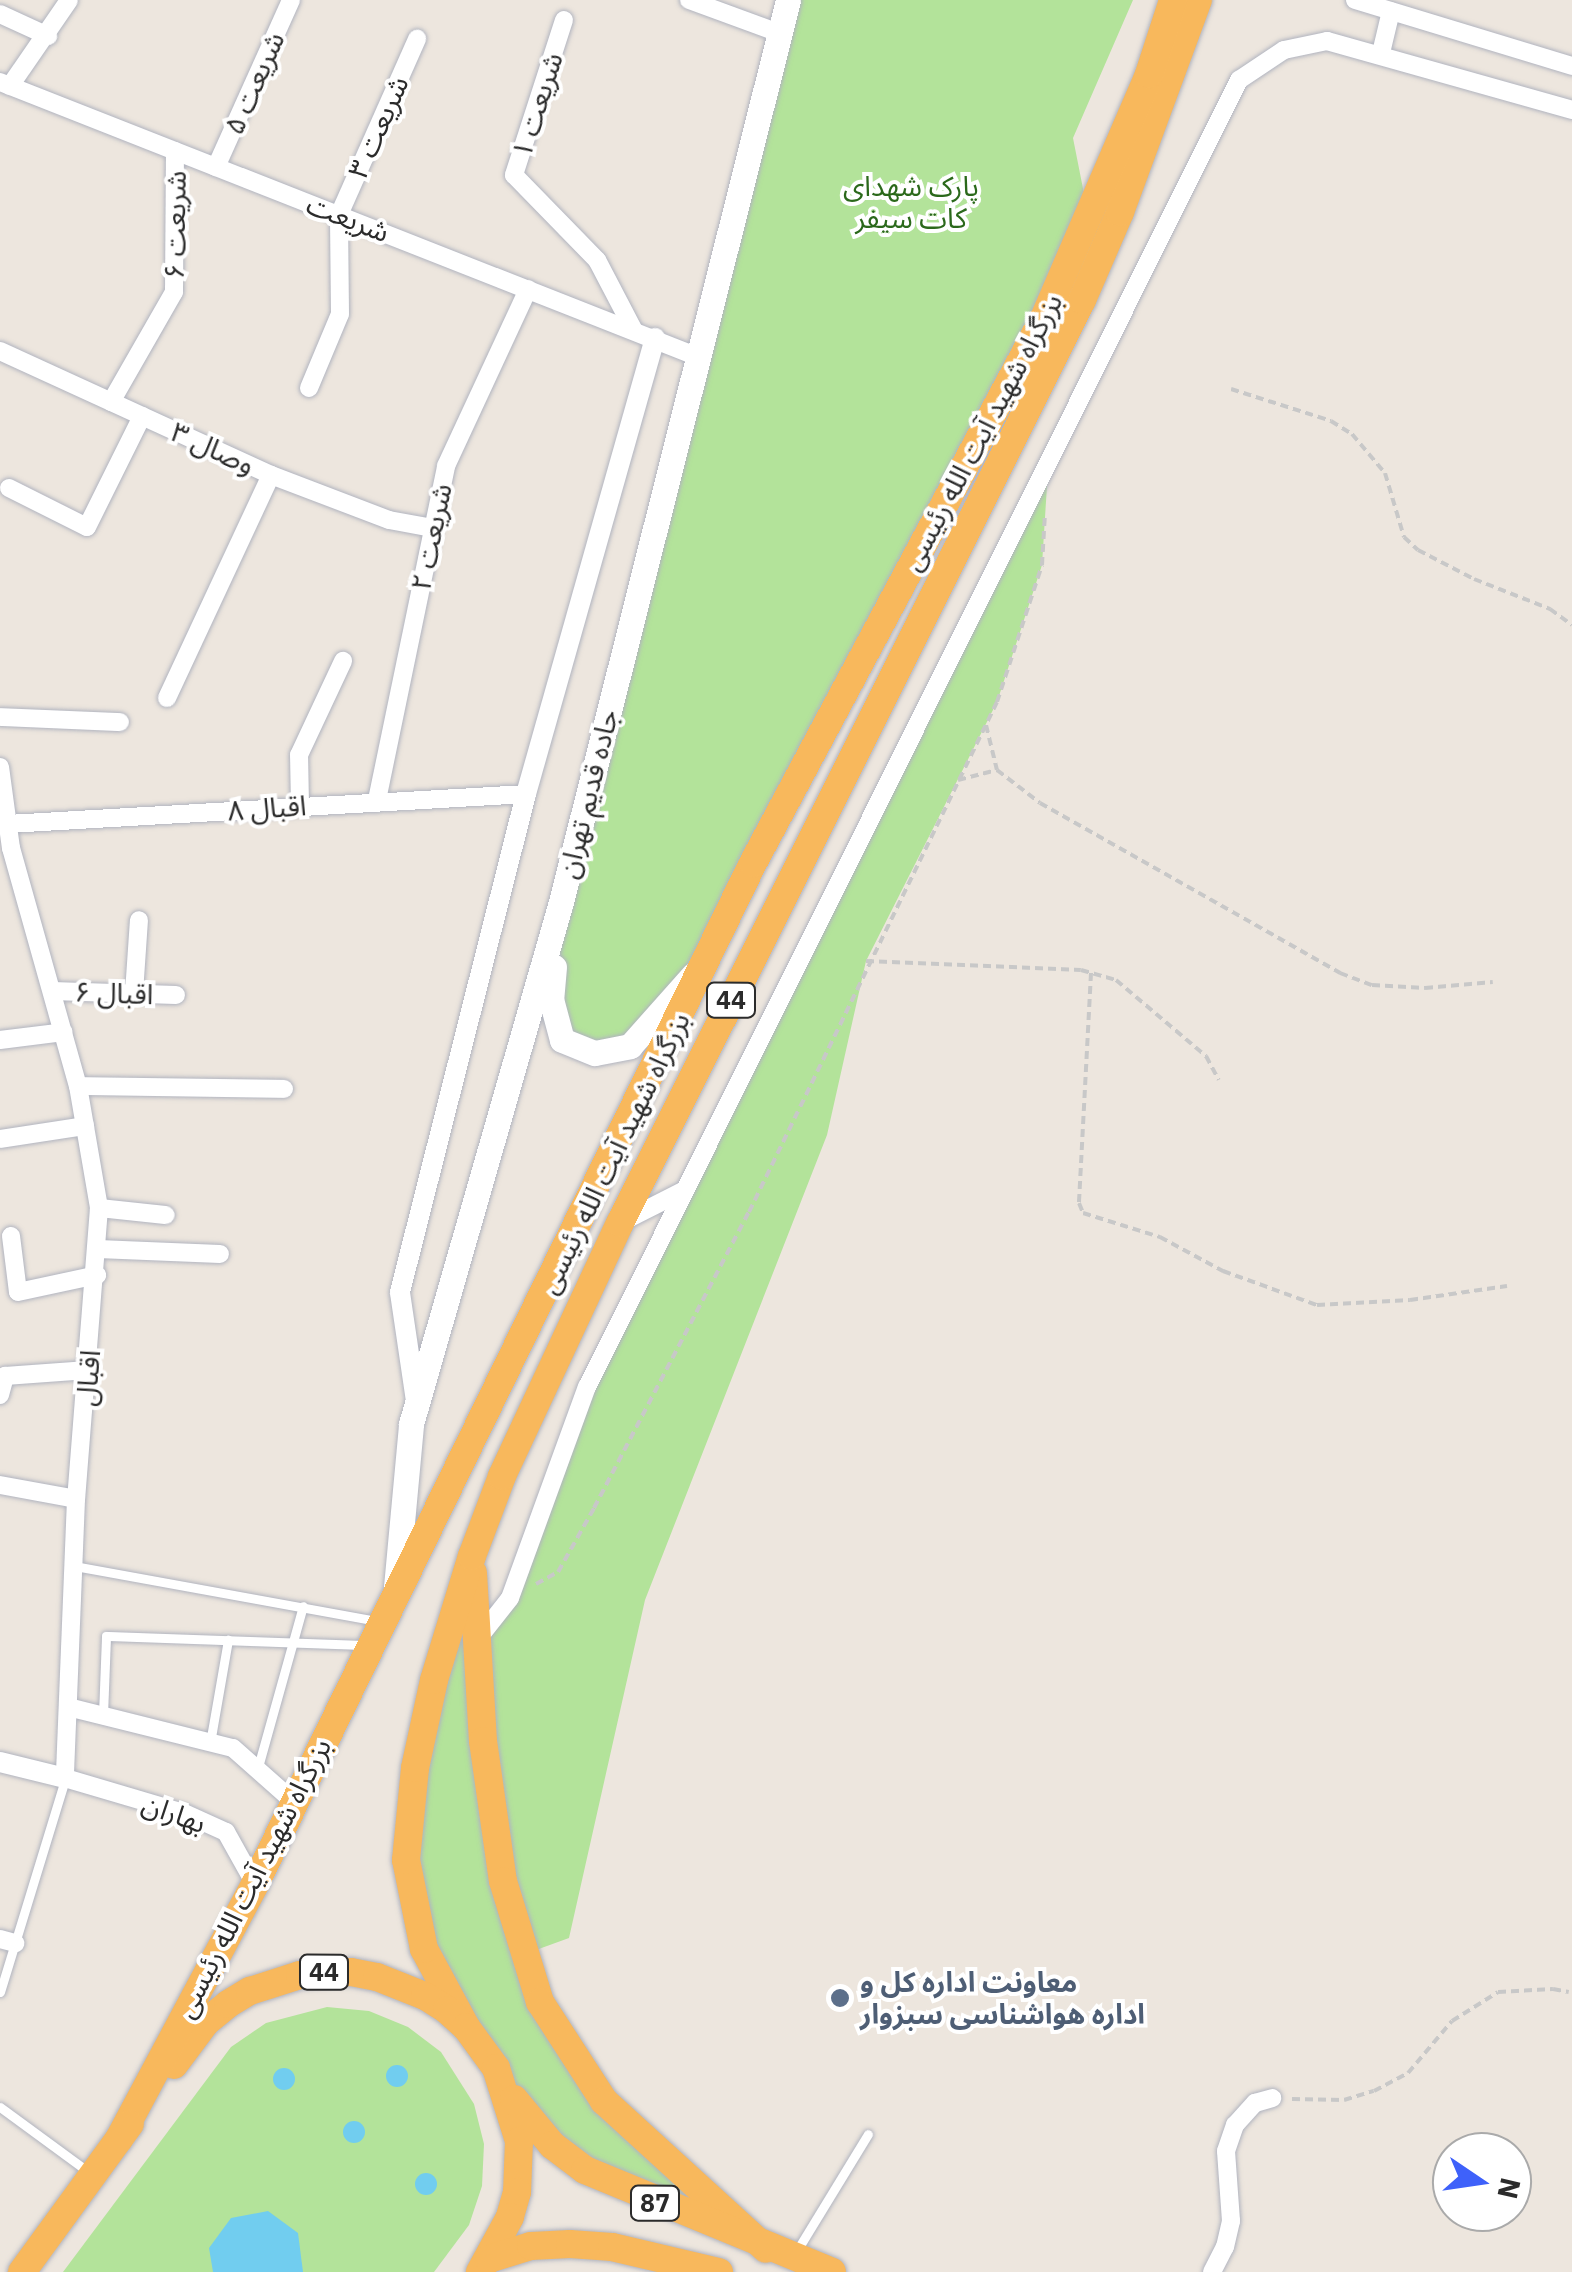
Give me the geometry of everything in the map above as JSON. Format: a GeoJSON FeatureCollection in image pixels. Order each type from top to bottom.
{"type":"FeatureCollection","features":[{"type":"Feature","properties":{"kind":"highway","name":"بزرگراه شهید آیت الله رئیسی"},"geometry":{"type":"LineString","coordinates":[[119,2138],[256,1884],[374,1633],[524,1341],[753,863],[1046,316],[1149,74],[1174,0]]}},
{"type":"Feature","properties":{"kind":"highway","name":"بزرگراه شهید آیت الله رئیسی"},"geometry":{"type":"LineString","coordinates":[[466,2027],[424,1949],[406,1860],[414,1768],[434,1680],[472,1556],[510,1459],[620,1223],[1082,300],[1198,0]]}},
{"type":"Feature","properties":{"kind":"highway"},"geometry":{"type":"LineString","coordinates":[[920,551],[939,547],[946,553],[948,566]]}},
{"type":"Feature","properties":{"kind":"highway"},"geometry":{"type":"LineString","coordinates":[[472,1556],[483,1741],[503,1881],[540,2002],[604,2102],[779,2253]]}},
{"type":"Feature","properties":{"kind":"highway","name":"44"},"geometry":{"type":"LineString","coordinates":[[21,2267],[206,2022],[228,2004],[274,1981],[325,1972],[377,1977],[425,1996],[466,2027],[496,2068],[507,2091],[519,2141],[517,2192],[485,2266]]}},
{"type":"Feature","properties":{"kind":"highway","name":"87"},"geometry":{"type":"LineString","coordinates":[[507,2091],[552,2145],[585,2170],[832,2272]]}},
{"type":"Feature","properties":{"kind":"highway","name":"87"},"geometry":{"type":"LineString","coordinates":[[485,2266],[531,2246],[570,2244],[612,2247],[719,2272]]}},
{"type":"Feature","properties":{"kind":"highway"},"geometry":{"type":"LineString","coordinates":[[629,2272],[684,2261]]}},
{"type":"Feature","properties":{"kind":"main road","name":"جاده قدیم تهران"},"geometry":{"type":"LineString","coordinates":[[396,1588],[416,1405],[561,902],[788,0]]}},
{"type":"Feature","properties":{"kind":"main road"},"geometry":{"type":"LineString","coordinates":[[561,902],[551,999],[562,1040],[595,1052],[630,1046],[706,961]]}},
{"type":"Feature","properties":{"kind":"street"},"geometry":{"type":"LineString","coordinates":[[5,84],[48,36],[69,0]]}},
{"type":"Feature","properties":{"kind":"street","name":"شریعت ۵"},"geometry":{"type":"LineString","coordinates":[[216,167],[291,0]]}},
{"type":"Feature","properties":{"kind":"street"},"geometry":{"type":"LineString","coordinates":[[689,0],[779,33]]}},
{"type":"Feature","properties":{"kind":"street"},"geometry":{"type":"LineString","coordinates":[[1356,0],[1572,66]]}},
{"type":"Feature","properties":{"kind":"street"},"geometry":{"type":"LineString","coordinates":[[1381,52],[1391,11]]}},
{"type":"Feature","properties":{"kind":"street"},"geometry":{"type":"LineString","coordinates":[[0,14],[48,36]]}},
{"type":"Feature","properties":{"kind":"street","name":"شریعت ۱"},"geometry":{"type":"LineString","coordinates":[[564,20],[514,176],[597,260],[633,330]]}},
{"type":"Feature","properties":{"kind":"street","name":"شریعت ۳"},"geometry":{"type":"LineString","coordinates":[[339,215],[417,39]]}},
{"type":"Feature","properties":{"kind":"street"},"geometry":{"type":"LineString","coordinates":[[477,1641],[510,1598],[587,1387],[1238,80],[1284,50],[1328,41],[1381,52],[1572,110]]}},
{"type":"Feature","properties":{"kind":"street","name":"شریعت"},"geometry":{"type":"LineString","coordinates":[[5,84],[696,356]]}},
{"type":"Feature","properties":{"kind":"street","name":"شریعت ۶"},"geometry":{"type":"LineString","coordinates":[[111,402],[174,292],[175,151]]}},
{"type":"Feature","properties":{"kind":"street"},"geometry":{"type":"LineString","coordinates":[[308,388],[340,314],[339,215]]}},
{"type":"Feature","properties":{"kind":"street","name":"شریعت ۲"},"geometry":{"type":"LineString","coordinates":[[376,800],[446,466],[528,289]]}},
{"type":"Feature","properties":{"kind":"street"},"geometry":{"type":"LineString","coordinates":[[416,1405],[400,1292],[526,794],[655,338]]}},
{"type":"Feature","properties":{"kind":"street","name":"وصال ۳"},"geometry":{"type":"LineString","coordinates":[[0,352],[271,475],[388,520],[433,528]]}},
{"type":"Feature","properties":{"kind":"street"},"geometry":{"type":"LineString","coordinates":[[9,488],[87,527],[142,416]]}},
{"type":"Feature","properties":{"kind":"street"},"geometry":{"type":"LineString","coordinates":[[167,698],[271,475]]}},
{"type":"Feature","properties":{"kind":"street"},"geometry":{"type":"LineString","coordinates":[[300,805],[299,755],[342,661]]}},
{"type":"Feature","properties":{"kind":"street"},"geometry":{"type":"LineString","coordinates":[[0,717],[120,722]]}},
{"type":"Feature","properties":{"kind":"street","name":"اقبال"},"geometry":{"type":"LineString","coordinates":[[0,766],[22,882],[78,1086],[99,1208],[97,1275],[76,1500],[65,1778]]}},
{"type":"Feature","properties":{"kind":"street","name":"اقبال ۸"},"geometry":{"type":"LineString","coordinates":[[8,824],[526,794]]}},
{"type":"Feature","properties":{"kind":"street"},"geometry":{"type":"LineString","coordinates":[[0,884],[22,882]]}},
{"type":"Feature","properties":{"kind":"street"},"geometry":{"type":"LineString","coordinates":[[134,993],[139,920]]}},
{"type":"Feature","properties":{"kind":"street","name":"اقبال ۶"},"geometry":{"type":"LineString","coordinates":[[52,990],[176,995]]}},
{"type":"Feature","properties":{"kind":"street"},"geometry":{"type":"LineString","coordinates":[[0,1040],[64,1032]]}},
{"type":"Feature","properties":{"kind":"street"},"geometry":{"type":"LineString","coordinates":[[78,1086],[284,1089]]}},
{"type":"Feature","properties":{"kind":"street"},"geometry":{"type":"LineString","coordinates":[[0,1139],[85,1126]]}},
{"type":"Feature","properties":{"kind":"street"},"geometry":{"type":"LineString","coordinates":[[620,1223],[685,1190]]}},
{"type":"Feature","properties":{"kind":"street"},"geometry":{"type":"LineString","coordinates":[[99,1208],[166,1215]]}},
{"type":"Feature","properties":{"kind":"street"},"geometry":{"type":"LineString","coordinates":[[11,1236],[18,1292],[97,1275]]}},
{"type":"Feature","properties":{"kind":"street"},"geometry":{"type":"LineString","coordinates":[[98,1249],[220,1254]]}},
{"type":"Feature","properties":{"kind":"street"},"geometry":{"type":"LineString","coordinates":[[0,1396],[4,1376],[88,1370]]}},
{"type":"Feature","properties":{"kind":"street"},"geometry":{"type":"LineString","coordinates":[[0,1485],[76,1500]]}},
{"type":"Feature","properties":{"kind":"street"},"geometry":{"type":"LineString","coordinates":[[68,1706],[233,1748],[293,1801]]}},
{"type":"Feature","properties":{"kind":"street"},"geometry":{"type":"LineString","coordinates":[[0,1762],[65,1778]]}},
{"type":"Feature","properties":{"kind":"street","name":"بهاران"},"geometry":{"type":"LineString","coordinates":[[65,1778],[184,1813],[226,1832],[256,1884]]}},
{"type":"Feature","properties":{"kind":"street"},"geometry":{"type":"LineString","coordinates":[[1212,2272],[1226,2247],[1232,2221],[1226,2151],[1235,2125],[1256,2103],[1272,2098]]}},
{"type":"Feature","properties":{"kind":"lane"},"geometry":{"type":"LineString","coordinates":[[74,1566],[303,1606],[374,1633]]}},
{"type":"Feature","properties":{"kind":"lane"},"geometry":{"type":"LineString","coordinates":[[257,1770],[303,1606]]}},
{"type":"Feature","properties":{"kind":"lane"},"geometry":{"type":"LineString","coordinates":[[103,1715],[106,1636],[293,1642],[374,1633]]}},
{"type":"Feature","properties":{"kind":"lane"},"geometry":{"type":"LineString","coordinates":[[210,1743],[228,1640]]}},
{"type":"Feature","properties":{"kind":"lane","name":"اقبال"},"geometry":{"type":"LineString","coordinates":[[0,1992],[7,1941],[65,1778]]}},
{"type":"Feature","properties":{"kind":"lane"},"geometry":{"type":"LineString","coordinates":[[0,2107],[92,2175]]}},
{"type":"Feature","properties":{"kind":"lane"},"geometry":{"type":"LineString","coordinates":[[779,2253],[868,2134]]}},
{"type":"Feature","properties":{"kind":"path"},"geometry":{"type":"LineString","coordinates":[[1231,389],[1331,422],[1352,434],[1385,473],[1404,537],[1418,550],[1474,579],[1550,608],[1572,625]]}},
{"type":"Feature","properties":{"kind":"path"},"geometry":{"type":"LineString","coordinates":[[510,1598],[558,1572],[748,1212],[866,962],[985,724],[1042,564],[1045,510]]}},
{"type":"Feature","properties":{"kind":"path"},"geometry":{"type":"LineString","coordinates":[[985,724],[997,770],[1040,803],[1340,974],[1372,985],[1425,988],[1493,982]]}},
{"type":"Feature","properties":{"kind":"path"},"geometry":{"type":"LineString","coordinates":[[957,780],[997,770]]}},
{"type":"Feature","properties":{"kind":"path"},"geometry":{"type":"LineString","coordinates":[[866,962],[1092,973],[1116,980],[1206,1056],[1219,1080]]}},
{"type":"Feature","properties":{"kind":"path"},"geometry":{"type":"LineString","coordinates":[[1092,973],[1079,1203],[1083,1213],[1160,1237],[1223,1271],[1318,1305],[1410,1300],[1508,1286]]}},
{"type":"Feature","properties":{"kind":"path"},"geometry":{"type":"LineString","coordinates":[[1272,2098],[1344,2100],[1374,2091],[1408,2073],[1452,2021],[1498,1992],[1569,1992]]}},
{"type":"Feature","properties":{"kind":"green space","name":"پارک شهدای کات سیفر"},"geometry":{"type":"Polygon","coordinates":[[[788,0],[1133,0],[1073,138],[1089,219],[706,961],[630,1046],[562,1040],[551,999],[561,902],[788,0]]]}},
{"type":"Feature","properties":{"kind":"green space"},"geometry":{"type":"Polygon","coordinates":[[[1049,454],[1042,565],[997,702],[866,961],[827,1135],[645,1600],[569,1938],[525,1954],[604,2101],[766,2249],[585,2170],[466,2027],[406,1860],[461,1587],[477,1639],[510,1598],[587,1387],[1049,454]]]}},
{"type":"Feature","properties":{"kind":"green space"},"geometry":{"type":"Polygon","coordinates":[[[327,2007],[369,2011],[408,2027],[441,2052],[474,2104],[484,2144],[482,2186],[469,2225],[434,2272],[63,2272],[231,2047],[266,2023],[327,2007]]]}},
{"type":"Feature","properties":{"kind":"water"},"geometry":{"type":"Polygon","coordinates":[[[397,2065],[405,2068],[405,2084],[397,2087],[389,2084],[386,2076],[389,2068],[397,2065]]]}},
{"type":"Feature","properties":{"kind":"water"},"geometry":{"type":"Polygon","coordinates":[[[284,2068],[292,2071],[292,2087],[284,2090],[276,2087],[273,2079],[276,2071],[284,2068]]]}},
{"type":"Feature","properties":{"kind":"water"},"geometry":{"type":"Polygon","coordinates":[[[354,2121],[362,2124],[362,2140],[354,2143],[346,2140],[343,2132],[346,2124],[354,2121]]]}},
{"type":"Feature","properties":{"kind":"water"},"geometry":{"type":"Polygon","coordinates":[[[426,2173],[434,2176],[434,2192],[426,2195],[418,2192],[415,2184],[418,2176],[426,2173]]]}},
{"type":"Feature","properties":{"kind":"water"},"geometry":{"type":"Polygon","coordinates":[[[268,2211],[298,2233],[303,2272],[213,2272],[209,2248],[231,2218],[268,2211]]]}},
{"type":"Feature","properties":{"kind":"place","name":"معاونت اداره کل و اداره هواشناسی سبزوار"},"geometry":{"type":"Point","coordinates":[840,1998]}}]}
